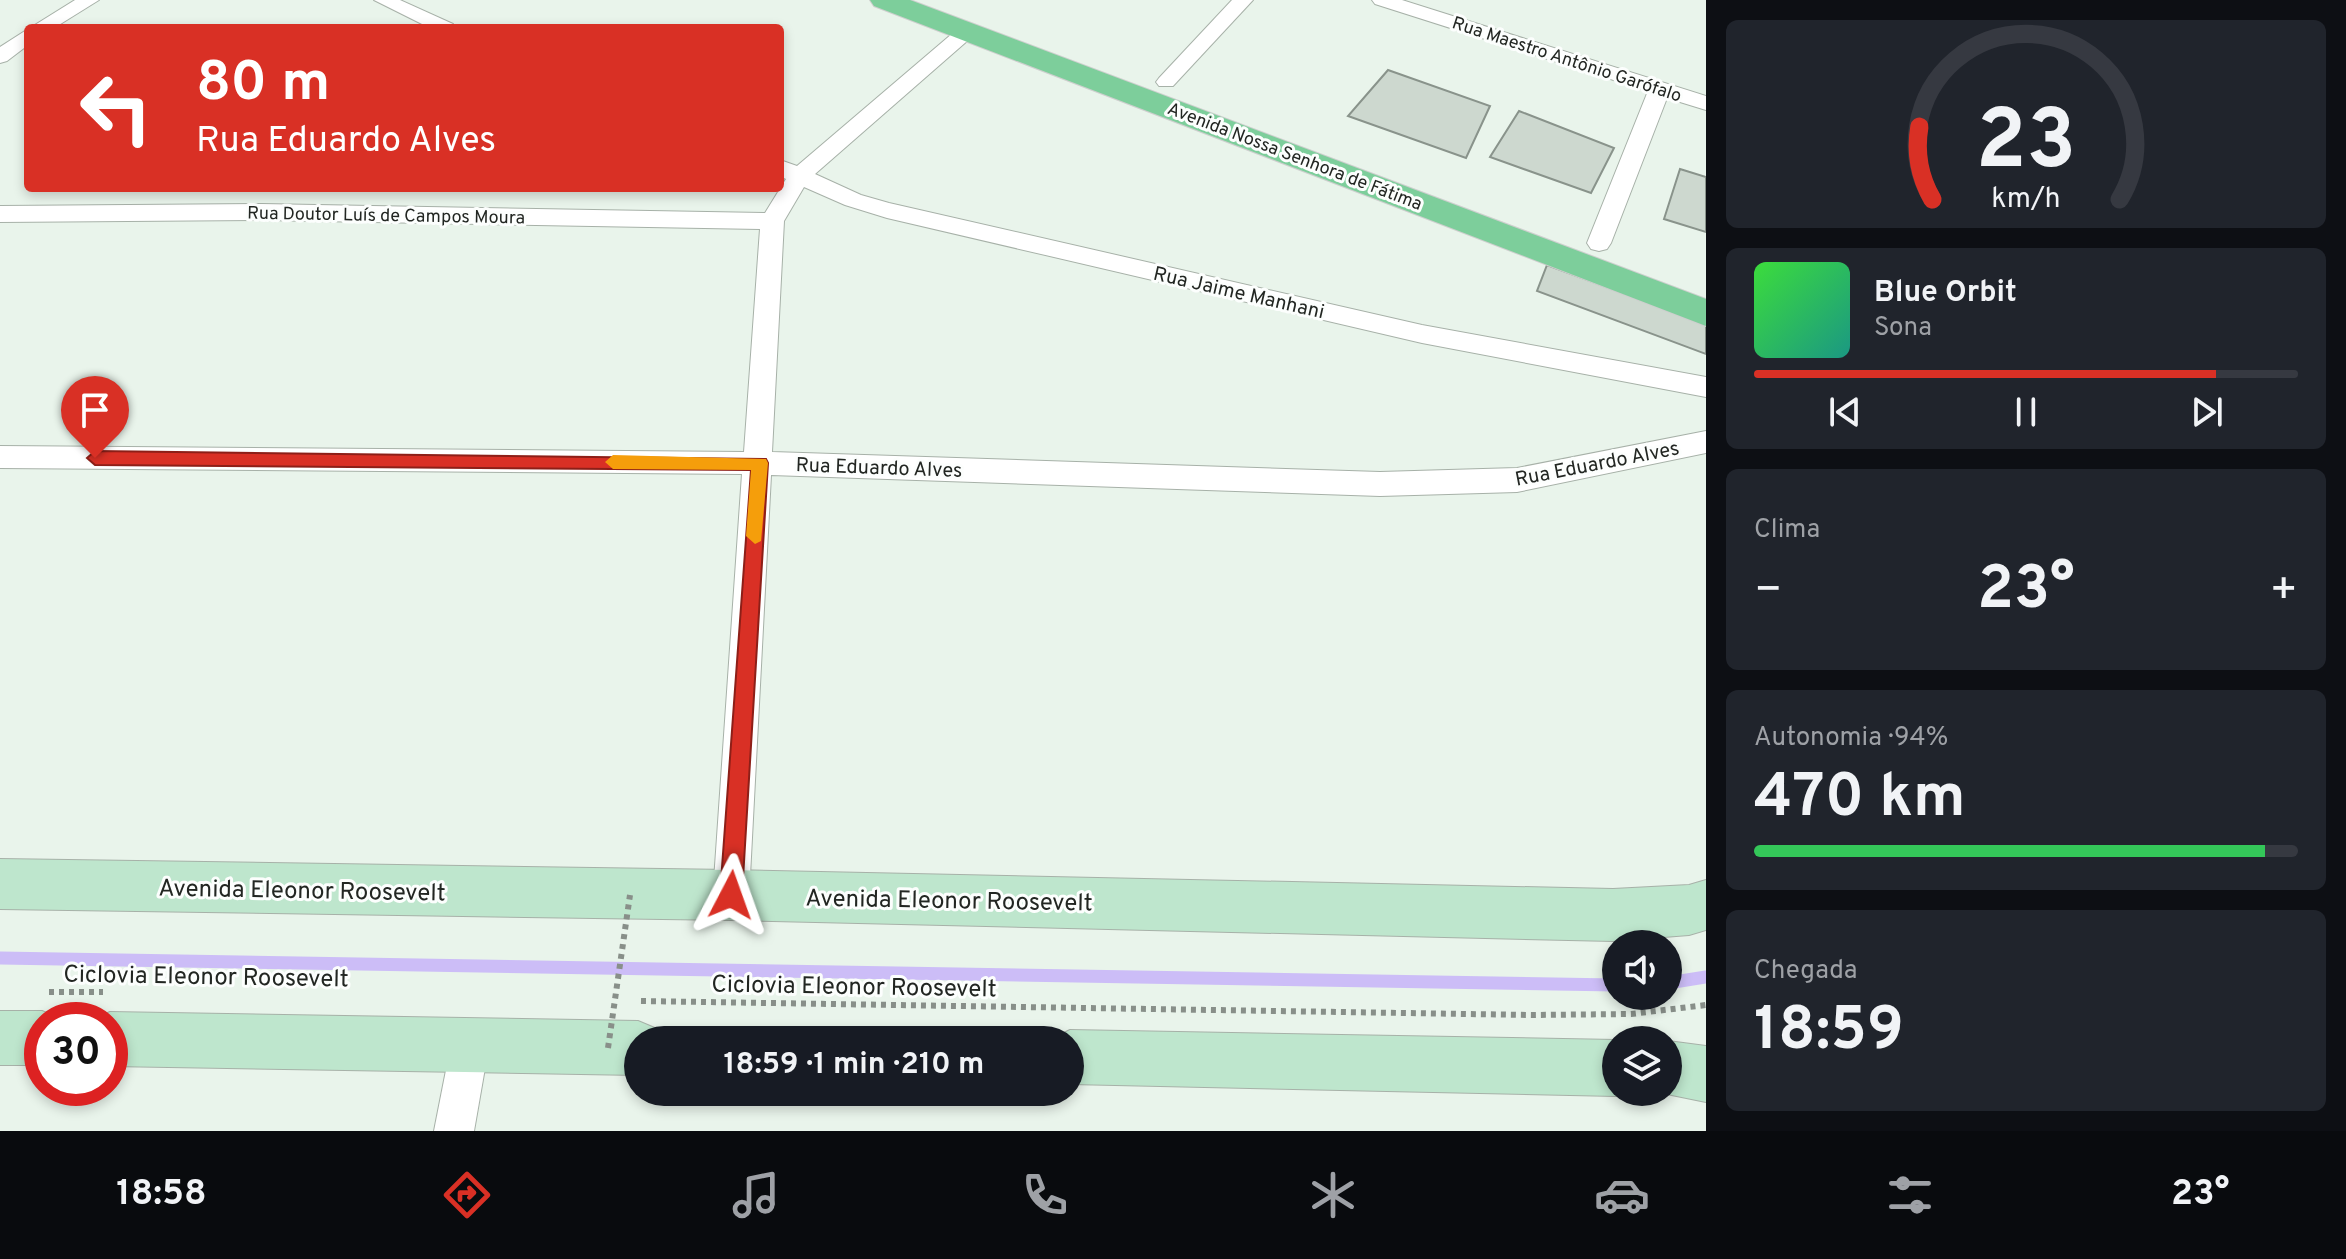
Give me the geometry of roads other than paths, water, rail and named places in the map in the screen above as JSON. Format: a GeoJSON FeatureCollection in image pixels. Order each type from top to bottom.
{"type":"FeatureCollection","features":[{"type":"Feature","properties":{"kind":"main road","name":"Avenida Nossa Senhora de Fátima"},"geometry":{"type":"LineString","coordinates":[[884,0],[1706,313]]}},
{"type":"Feature","properties":{"kind":"main road","name":"Avenida Nossa Senhora de Fátima"},"geometry":{"type":"LineString","coordinates":[[949,0],[1706,282]]}},
{"type":"Feature","properties":{"kind":"street"},"geometry":{"type":"LineString","coordinates":[[47,24],[89,0]]}},
{"type":"Feature","properties":{"kind":"street"},"geometry":{"type":"LineString","coordinates":[[384,0],[437,24]]}},
{"type":"Feature","properties":{"kind":"street"},"geometry":{"type":"LineString","coordinates":[[1166,82],[1243,0]]}},
{"type":"Feature","properties":{"kind":"street","name":"Rua Maestro Antônio Garófalo"},"geometry":{"type":"LineString","coordinates":[[1382,0],[1706,103]]}},
{"type":"Feature","properties":{"kind":"street"},"geometry":{"type":"LineString","coordinates":[[790,171],[967,31]]}},
{"type":"Feature","properties":{"kind":"street"},"geometry":{"type":"LineString","coordinates":[[0,57],[15,37]]}},
{"type":"Feature","properties":{"kind":"street"},"geometry":{"type":"LineString","coordinates":[[1599,243],[1660,88]]}},
{"type":"Feature","properties":{"kind":"street","name":"Rua Jaime Manhani"},"geometry":{"type":"LineString","coordinates":[[790,171],[853,200],[887,210],[1422,334],[1706,387]]}},
{"type":"Feature","properties":{"kind":"street"},"geometry":{"type":"LineString","coordinates":[[731,895],[760,463],[772,221],[782,192]]}},
{"type":"Feature","properties":{"kind":"street","name":"Rua Doutor Luís de Campos Moura"},"geometry":{"type":"LineString","coordinates":[[0,214],[262,212],[772,221]]}},
{"type":"Feature","properties":{"kind":"street","name":"Rua Eduardo Alves"},"geometry":{"type":"LineString","coordinates":[[0,457],[760,463],[1380,484],[1517,480],[1706,442]]}},
{"type":"Feature","properties":{"kind":"street","name":"Avenida Eleonor Roosevelt"},"geometry":{"type":"LineString","coordinates":[[0,884],[731,895],[1613,915],[1689,910],[1706,905]]}},
{"type":"Feature","properties":{"kind":"street"},"geometry":{"type":"LineString","coordinates":[[128,1017],[470,1045],[622,1020]]}},
{"type":"Feature","properties":{"kind":"street"},"geometry":{"type":"LineString","coordinates":[[0,1038],[24,1023]]}},
{"type":"Feature","properties":{"kind":"street"},"geometry":{"type":"LineString","coordinates":[[454,1131],[470,1045]]}},
{"type":"Feature","properties":{"kind":"street"},"geometry":{"type":"LineString","coordinates":[[1084,1057],[1602,1068]]}},
{"type":"Feature","properties":{"kind":"street"},"geometry":{"type":"LineString","coordinates":[[1682,1071],[1706,1074]]}},
{"type":"Feature","properties":{"kind":"waterway"},"geometry":{"type":"LineString","coordinates":[[0,958],[1602,985]]}},
{"type":"Feature","properties":{"kind":"waterway"},"geometry":{"type":"LineString","coordinates":[[1682,981],[1706,977]]}}]}
